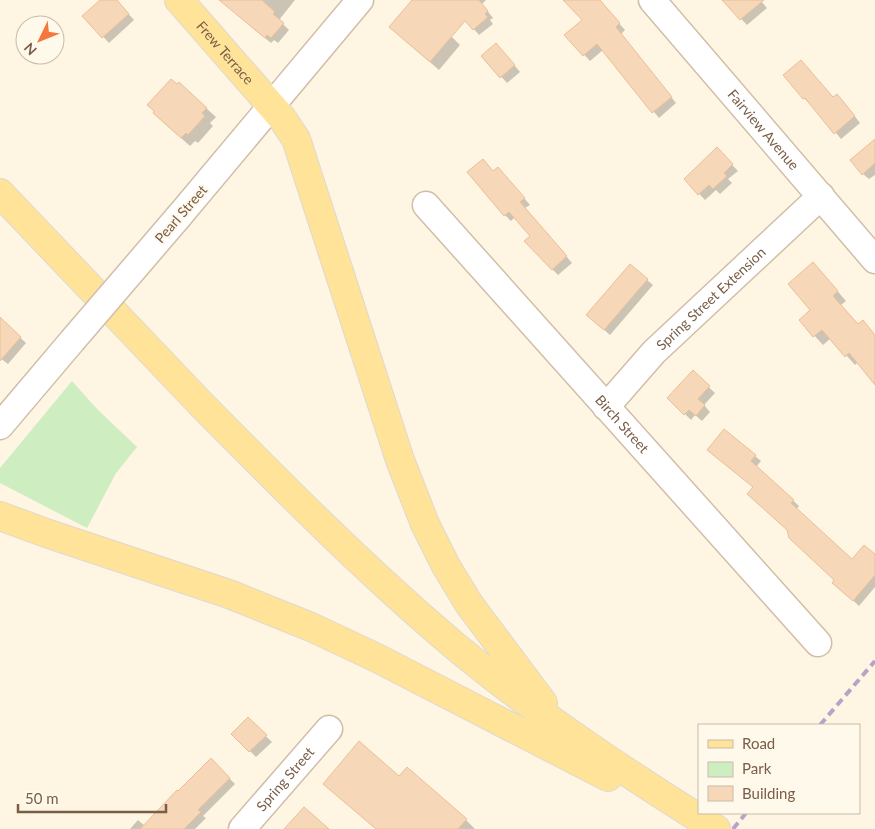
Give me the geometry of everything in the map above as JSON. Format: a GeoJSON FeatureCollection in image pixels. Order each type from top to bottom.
{"type":"FeatureCollection","features":[{"type":"Feature","properties":{"kind":"main road","name":"Frew Terrace"},"geometry":{"type":"LineString","coordinates":[[179,0],[289,127],[301,151],[400,460],[428,532],[469,604],[558,725]]}},
{"type":"Feature","properties":{"kind":"main road"},"geometry":{"type":"LineString","coordinates":[[0,193],[314,519],[388,588],[451,642],[558,725],[666,798],[716,829]]}},
{"type":"Feature","properties":{"kind":"main road"},"geometry":{"type":"LineString","coordinates":[[0,516],[46,534],[220,591],[271,610],[345,642],[605,776],[666,798]]}},
{"type":"Feature","properties":{"kind":"street","name":"Pearl Street"},"geometry":{"type":"LineString","coordinates":[[0,426],[360,0]]}},
{"type":"Feature","properties":{"kind":"street","name":"Fairview Avenue"},"geometry":{"type":"LineString","coordinates":[[652,0],[875,260]]}},
{"type":"Feature","properties":{"kind":"street","name":"Spring Street Extension"},"geometry":{"type":"LineString","coordinates":[[606,407],[654,352],[821,196]]}},
{"type":"Feature","properties":{"kind":"street","name":"Birch Street"},"geometry":{"type":"LineString","coordinates":[[426,205],[818,643]]}},
{"type":"Feature","properties":{"kind":"street","name":"Spring Street"},"geometry":{"type":"LineString","coordinates":[[242,829],[329,729]]}},
{"type":"Feature","properties":{"kind":"green space"},"geometry":{"type":"Polygon","coordinates":[[[72,381],[97,409],[137,447],[116,473],[87,528],[0,483],[0,468],[72,381]]]}},
{"type":"Feature","properties":{"kind":"building"},"geometry":{"type":"Polygon","coordinates":[[[100,0],[117,0],[129,14],[102,38],[82,16],[100,0]]]}},
{"type":"Feature","properties":{"kind":"building"},"geometry":{"type":"Polygon","coordinates":[[[219,0],[262,0],[275,12],[273,14],[284,23],[271,38],[267,35],[265,38],[219,0]]]}},
{"type":"Feature","properties":{"kind":"building"},"geometry":{"type":"Polygon","coordinates":[[[412,0],[479,0],[488,11],[485,14],[488,17],[473,30],[465,21],[430,62],[389,27],[412,0]]]}},
{"type":"Feature","properties":{"kind":"building"},"geometry":{"type":"Polygon","coordinates":[[[563,0],[600,0],[620,23],[616,27],[672,97],[652,113],[597,44],[583,56],[564,35],[582,20],[563,0]]]}},
{"type":"Feature","properties":{"kind":"building"},"geometry":{"type":"Polygon","coordinates":[[[722,0],[764,0],[740,20],[722,0]]]}},
{"type":"Feature","properties":{"kind":"building"},"geometry":{"type":"Polygon","coordinates":[[[496,43],[515,65],[500,78],[481,56],[496,43]]]}},
{"type":"Feature","properties":{"kind":"building"},"geometry":{"type":"Polygon","coordinates":[[[801,60],[833,97],[837,94],[855,116],[834,134],[805,98],[803,99],[783,75],[801,60]]]}},
{"type":"Feature","properties":{"kind":"building"},"geometry":{"type":"Polygon","coordinates":[[[171,79],[177,84],[179,82],[207,108],[202,113],[205,116],[188,135],[186,133],[181,138],[153,113],[154,111],[147,105],[171,79]]]}},
{"type":"Feature","properties":{"kind":"building"},"geometry":{"type":"Polygon","coordinates":[[[875,139],[875,163],[862,175],[850,160],[875,139]]]}},
{"type":"Feature","properties":{"kind":"building"},"geometry":{"type":"Polygon","coordinates":[[[717,147],[733,164],[724,173],[727,176],[713,189],[709,185],[698,195],[684,179],[717,147]]]}},
{"type":"Feature","properties":{"kind":"building"},"geometry":{"type":"Polygon","coordinates":[[[483,159],[493,171],[498,167],[525,198],[520,202],[567,256],[552,270],[524,241],[530,236],[509,212],[504,216],[467,172],[483,159]]]}},
{"type":"Feature","properties":{"kind":"building"},"geometry":{"type":"Polygon","coordinates":[[[813,262],[838,291],[833,296],[858,324],[863,320],[875,335],[875,385],[849,353],[845,357],[822,330],[813,337],[799,320],[810,310],[788,284],[813,262]]]}},
{"type":"Feature","properties":{"kind":"building"},"geometry":{"type":"Polygon","coordinates":[[[630,264],[648,279],[604,330],[586,315],[630,264]]]}},
{"type":"Feature","properties":{"kind":"building"},"geometry":{"type":"Polygon","coordinates":[[[0,317],[21,337],[0,361],[0,317]]]}},
{"type":"Feature","properties":{"kind":"building"},"geometry":{"type":"Polygon","coordinates":[[[693,370],[710,386],[698,399],[705,405],[696,416],[689,410],[684,415],[667,398],[693,370]]]}},
{"type":"Feature","properties":{"kind":"building"},"geometry":{"type":"Polygon","coordinates":[[[724,429],[756,455],[751,461],[794,500],[791,503],[852,559],[864,545],[875,554],[875,575],[853,601],[832,583],[834,580],[789,538],[787,530],[747,494],[753,487],[707,450],[724,429]]]}},
{"type":"Feature","properties":{"kind":"building"},"geometry":{"type":"Polygon","coordinates":[[[248,717],[267,735],[249,752],[231,734],[248,717]]]}},
{"type":"Feature","properties":{"kind":"building"},"geometry":{"type":"Polygon","coordinates":[[[359,741],[399,776],[407,767],[467,819],[458,829],[376,829],[323,784],[359,741]]]}},
{"type":"Feature","properties":{"kind":"building"},"geometry":{"type":"Polygon","coordinates":[[[211,758],[230,778],[198,810],[201,812],[184,829],[140,829],[177,790],[211,758]]]}},
{"type":"Feature","properties":{"kind":"building"},"geometry":{"type":"Polygon","coordinates":[[[304,807],[329,829],[284,829],[304,807]]]}},
{"type":"Feature","properties":{"kind":"railway"},"geometry":{"type":"LineString","coordinates":[[821,724],[875,661]]}},
{"type":"Feature","properties":{"kind":"railway"},"geometry":{"type":"LineString","coordinates":[[733,829],[745,814]]}}]}
